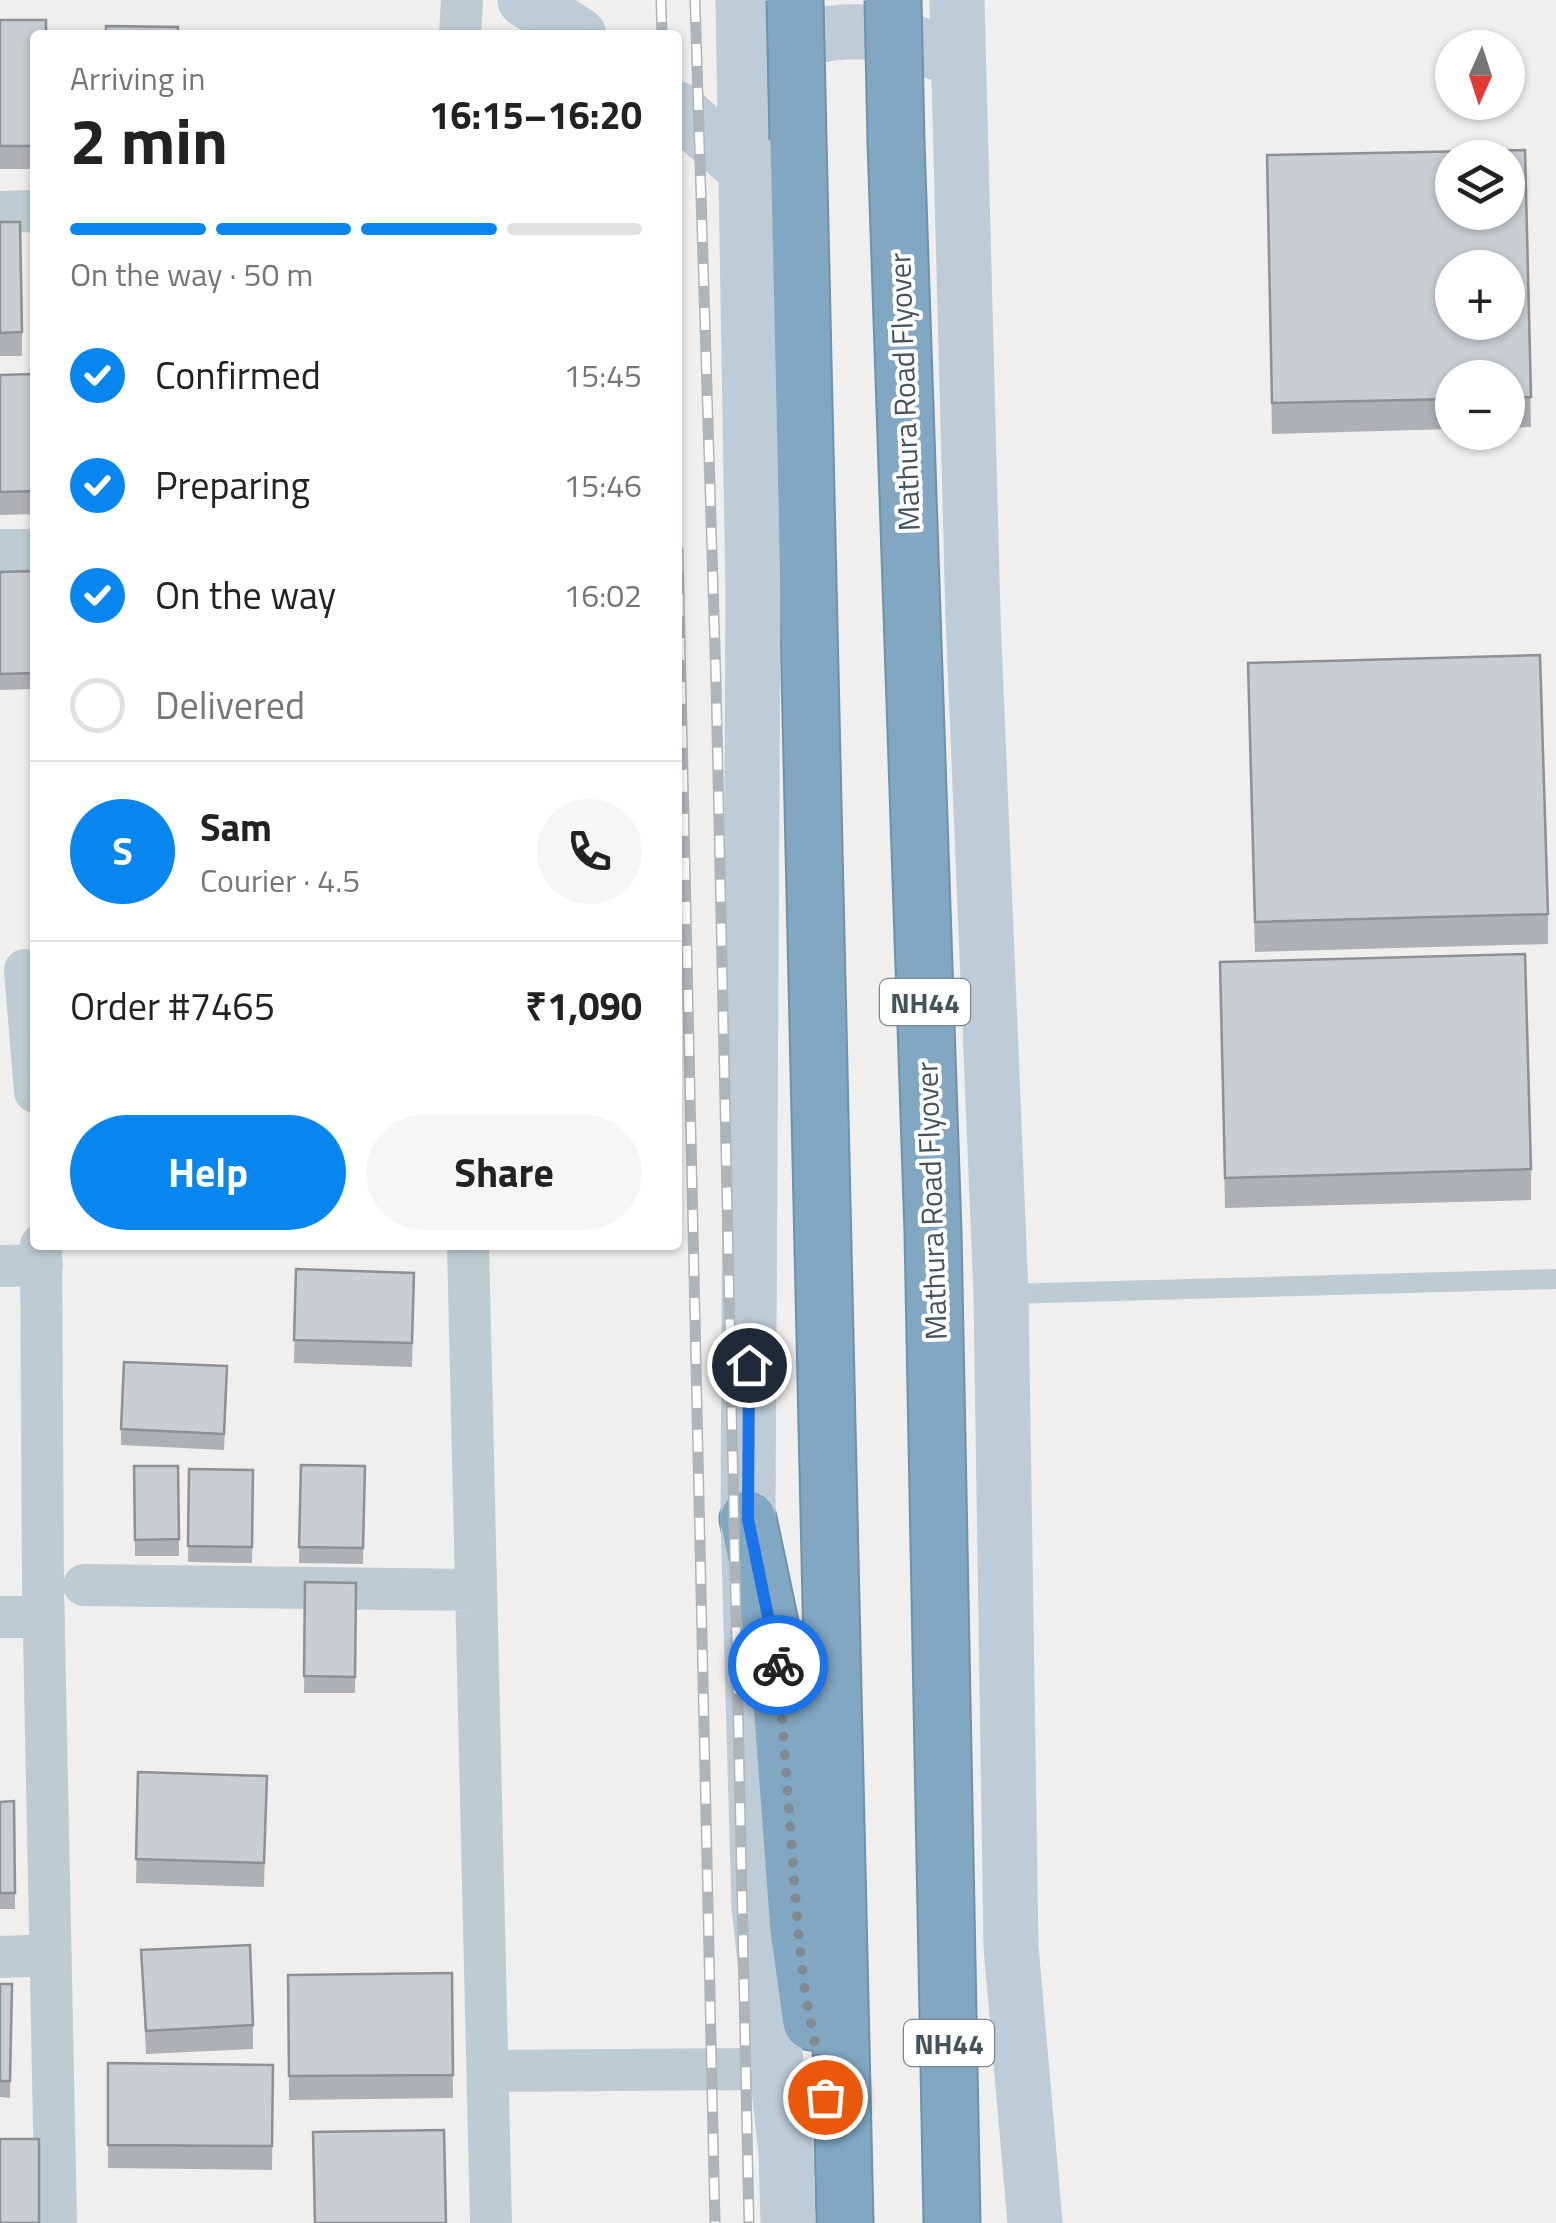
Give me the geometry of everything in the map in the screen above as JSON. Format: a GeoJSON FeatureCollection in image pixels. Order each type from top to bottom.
{"type":"FeatureCollection","features":[{"type":"Feature","properties":{"kind":"highway"},"geometry":{"type":"LineString","coordinates":[[794,0],[844,2213]]}},
{"type":"Feature","properties":{"kind":"highway","name":"Mathura Road Flyover"},"geometry":{"type":"LineString","coordinates":[[893,0],[932,1213],[952,2223]]}},
{"type":"Feature","properties":{"kind":"highway"},"geometry":{"type":"LineString","coordinates":[[748,1519],[778,1661],[805,1992],[844,2213]]}},
{"type":"Feature","properties":{"kind":"main road"},"geometry":{"type":"LineString","coordinates":[[526,0],[571,30]]}},
{"type":"Feature","properties":{"kind":"main road"},"geometry":{"type":"LineString","coordinates":[[743,0],[753,594],[748,1519],[759,1906],[786,2153],[788,2223]]}},
{"type":"Feature","properties":{"kind":"main road"},"geometry":{"type":"LineString","coordinates":[[745,72],[775,49],[810,36],[860,29],[928,48],[961,21]]}},
{"type":"Feature","properties":{"kind":"main road"},"geometry":{"type":"LineString","coordinates":[[961,21],[973,616],[1001,1294],[1010,1947],[1035,2223]]}},
{"type":"Feature","properties":{"kind":"main road"},"geometry":{"type":"LineString","coordinates":[[682,114],[747,171]]}},
{"type":"Feature","properties":{"kind":"street"},"geometry":{"type":"LineString","coordinates":[[460,30],[462,0]]}},
{"type":"Feature","properties":{"kind":"street"},"geometry":{"type":"LineString","coordinates":[[0,212],[30,211]]}},
{"type":"Feature","properties":{"kind":"street"},"geometry":{"type":"LineString","coordinates":[[0,550],[30,550]]}},
{"type":"Feature","properties":{"kind":"street"},"geometry":{"type":"LineString","coordinates":[[20,968],[30,1027]]}},
{"type":"Feature","properties":{"kind":"street"},"geometry":{"type":"LineString","coordinates":[[468,1250],[491,2223]]}},
{"type":"Feature","properties":{"kind":"street"},"geometry":{"type":"LineString","coordinates":[[0,1266],[42,1255],[44,1617],[56,2223]]}},
{"type":"Feature","properties":{"kind":"street"},"geometry":{"type":"LineString","coordinates":[[84,1586],[474,1590]]}},
{"type":"Feature","properties":{"kind":"street"},"geometry":{"type":"LineString","coordinates":[[0,1618],[44,1617]]}},
{"type":"Feature","properties":{"kind":"street"},"geometry":{"type":"LineString","coordinates":[[0,1957],[51,1955]]}},
{"type":"Feature","properties":{"kind":"street"},"geometry":{"type":"LineString","coordinates":[[488,2071],[776,2069]]}},
{"type":"Feature","properties":{"kind":"lane"},"geometry":{"type":"LineString","coordinates":[[1001,1294],[1556,1279]]}},
{"type":"Feature","properties":{"kind":"building"},"geometry":{"type":"Polygon","coordinates":[[[0,20],[46,20],[46,30],[30,30],[30,146],[0,146],[0,20]]]}},
{"type":"Feature","properties":{"kind":"building"},"geometry":{"type":"Polygon","coordinates":[[[106,26],[178,27],[178,30],[106,30],[106,26]]]}},
{"type":"Feature","properties":{"kind":"building"},"geometry":{"type":"Polygon","coordinates":[[[1525,150],[1531,397],[1525,397],[1525,360],[1435,360],[1435,399],[1272,403],[1267,155],[1435,152],[1435,230],[1525,230],[1525,150]]]}},
{"type":"Feature","properties":{"kind":"building"},"geometry":{"type":"Polygon","coordinates":[[[0,222],[20,222],[22,332],[0,333],[0,222]]]}},
{"type":"Feature","properties":{"kind":"building"},"geometry":{"type":"Polygon","coordinates":[[[30,374],[30,491],[0,492],[0,375],[30,374]]]}},
{"type":"Feature","properties":{"kind":"building"},"geometry":{"type":"Polygon","coordinates":[[[30,571],[30,673],[0,674],[0,572],[30,571]]]}},
{"type":"Feature","properties":{"kind":"building"},"geometry":{"type":"Polygon","coordinates":[[[1540,655],[1548,914],[1255,922],[1248,663],[1540,655]]]}},
{"type":"Feature","properties":{"kind":"building"},"geometry":{"type":"Polygon","coordinates":[[[1525,954],[1531,1169],[1225,1178],[1220,962],[1525,954]]]}},
{"type":"Feature","properties":{"kind":"building"},"geometry":{"type":"Polygon","coordinates":[[[296,1269],[414,1273],[412,1343],[294,1340],[296,1269]]]}},
{"type":"Feature","properties":{"kind":"building"},"geometry":{"type":"Polygon","coordinates":[[[124,1362],[227,1366],[224,1434],[121,1429],[124,1362]]]}},
{"type":"Feature","properties":{"kind":"building"},"geometry":{"type":"Polygon","coordinates":[[[301,1465],[365,1466],[363,1548],[299,1547],[301,1465]]]}},
{"type":"Feature","properties":{"kind":"building"},"geometry":{"type":"Polygon","coordinates":[[[134,1466],[178,1466],[179,1539],[135,1540],[134,1466]]]}},
{"type":"Feature","properties":{"kind":"building"},"geometry":{"type":"Polygon","coordinates":[[[189,1469],[253,1470],[252,1547],[188,1546],[189,1469]]]}},
{"type":"Feature","properties":{"kind":"building"},"geometry":{"type":"Polygon","coordinates":[[[305,1582],[356,1583],[355,1677],[304,1676],[305,1582]]]}},
{"type":"Feature","properties":{"kind":"building"},"geometry":{"type":"Polygon","coordinates":[[[138,1772],[267,1776],[264,1863],[136,1859],[138,1772]]]}},
{"type":"Feature","properties":{"kind":"building"},"geometry":{"type":"Polygon","coordinates":[[[14,1801],[15,1893],[0,1893],[0,1802],[14,1801]]]}},
{"type":"Feature","properties":{"kind":"building"},"geometry":{"type":"Polygon","coordinates":[[[250,1945],[253,2025],[146,2031],[141,1950],[250,1945]]]}},
{"type":"Feature","properties":{"kind":"building"},"geometry":{"type":"Polygon","coordinates":[[[452,1973],[453,2075],[289,2076],[288,1975],[452,1973]]]}},
{"type":"Feature","properties":{"kind":"building"},"geometry":{"type":"Polygon","coordinates":[[[0,1984],[12,1984],[10,2081],[0,2081],[0,1984]]]}},
{"type":"Feature","properties":{"kind":"building"},"geometry":{"type":"Polygon","coordinates":[[[108,2063],[273,2065],[272,2146],[108,2145],[108,2063]]]}},
{"type":"Feature","properties":{"kind":"building"},"geometry":{"type":"Polygon","coordinates":[[[444,2130],[446,2223],[315,2223],[313,2132],[444,2130]]]}},
{"type":"Feature","properties":{"kind":"building"},"geometry":{"type":"Polygon","coordinates":[[[0,2139],[39,2139],[39,2223],[0,2223],[0,2139]]]}},
{"type":"Feature","properties":{"kind":"railway"},"geometry":{"type":"LineString","coordinates":[[661,0],[662,30]]}},
{"type":"Feature","properties":{"kind":"railway"},"geometry":{"type":"LineString","coordinates":[[695,0],[716,682],[749,2223]]}},
{"type":"Feature","properties":{"kind":"railway"},"geometry":{"type":"LineString","coordinates":[[682,731],[715,2223]]}},
{"type":"Feature","properties":{"kind":"way so far"},"geometry":{"type":"LineString","coordinates":[[778,1665],[798,1930],[825,2097]]}},
{"type":"Feature","properties":{"kind":"route"},"geometry":{"type":"LineString","coordinates":[[749,1365],[748,1519],[778,1665]]}}]}
